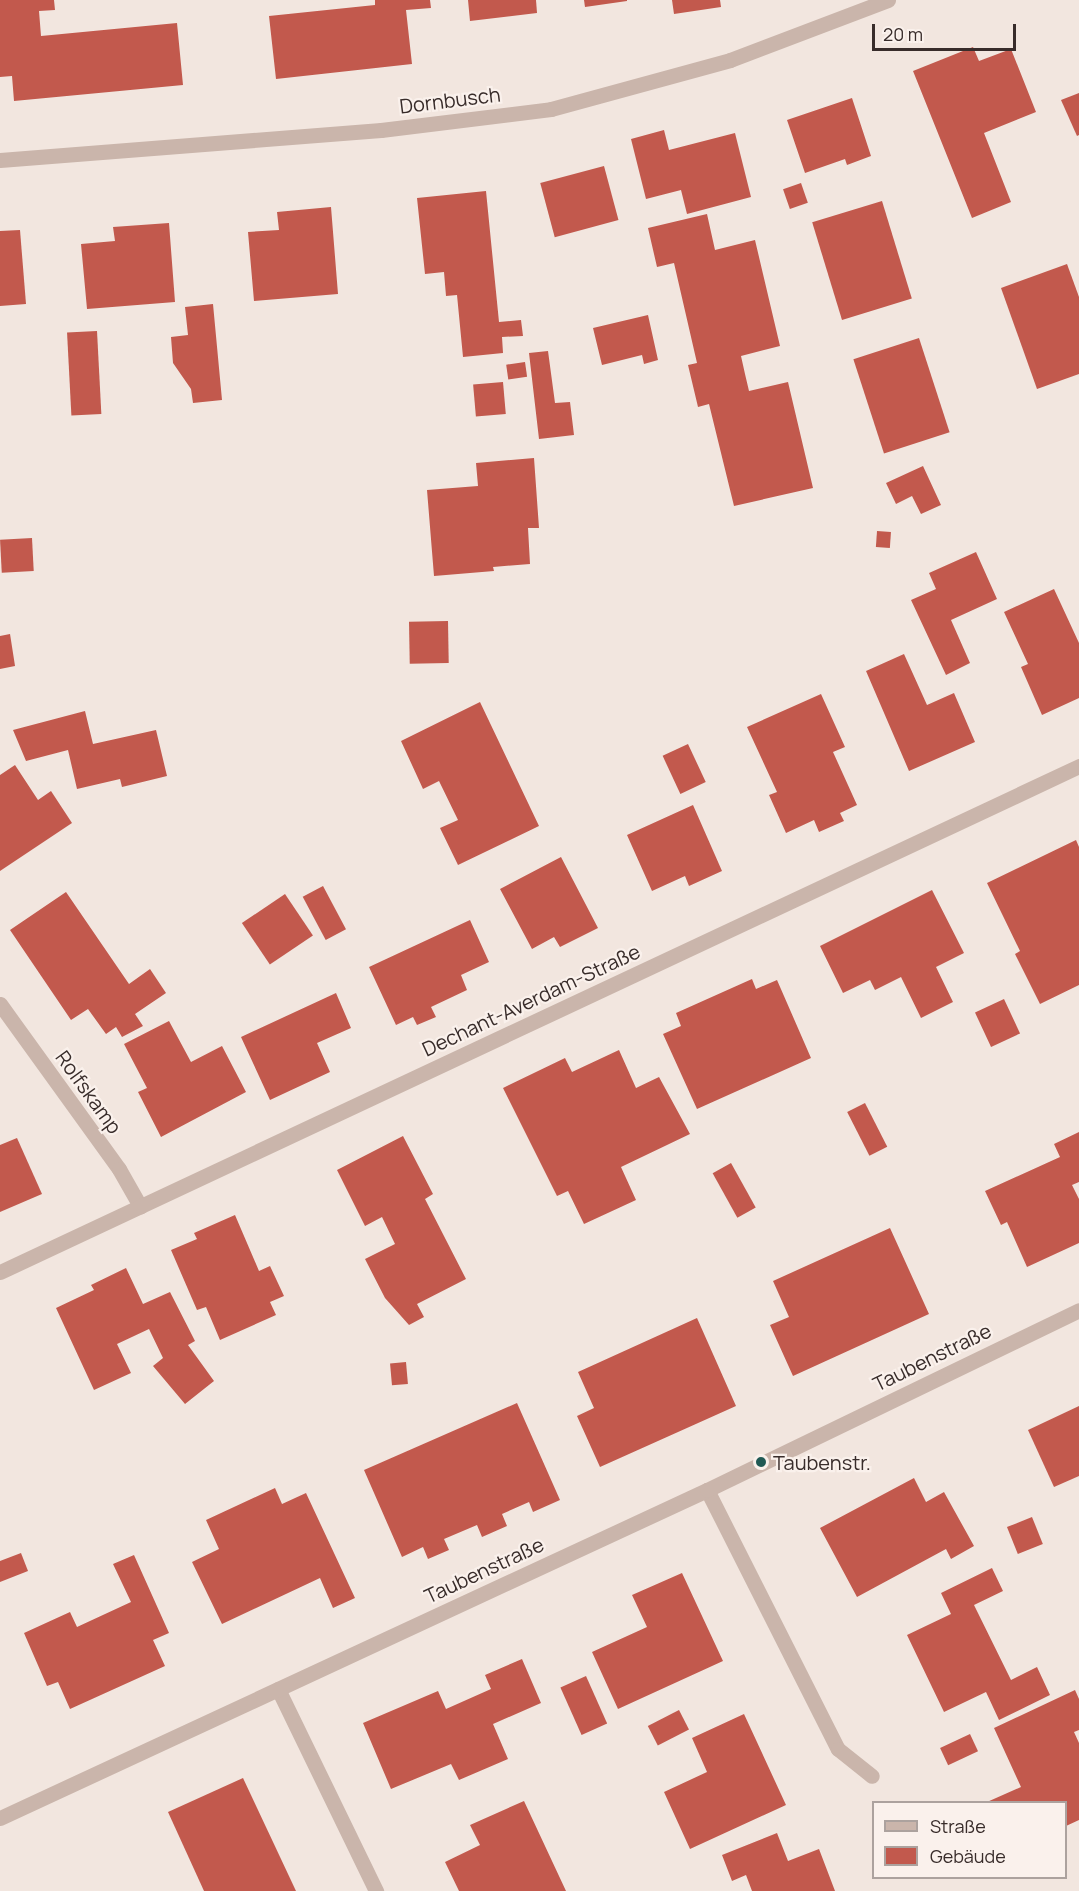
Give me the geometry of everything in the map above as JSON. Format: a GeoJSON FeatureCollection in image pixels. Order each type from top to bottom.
{"type":"FeatureCollection","features":[{"type":"Feature","properties":{"kind":"street","name":"Dornbusch"},"geometry":{"type":"LineString","coordinates":[[0,160],[381,130],[551,109],[730,60],[888,0]]}},
{"type":"Feature","properties":{"kind":"street","name":"Dechant-Averdam-Straße"},"geometry":{"type":"LineString","coordinates":[[0,1272],[1079,766]]}},
{"type":"Feature","properties":{"kind":"street","name":"Rolfskamp"},"geometry":{"type":"LineString","coordinates":[[0,1004],[119,1169],[140,1206]]}},
{"type":"Feature","properties":{"kind":"street","name":"Taubenstraße"},"geometry":{"type":"LineString","coordinates":[[0,1818],[707,1490],[1079,1310]]}},
{"type":"Feature","properties":{"kind":"street"},"geometry":{"type":"LineString","coordinates":[[707,1490],[838,1749],[872,1776]]}},
{"type":"Feature","properties":{"kind":"street"},"geometry":{"type":"LineString","coordinates":[[278,1689],[376,1891]]}},
{"type":"Feature","properties":{"kind":"building"},"geometry":{"type":"Polygon","coordinates":[[[0,0],[54,0],[55,10],[39,11],[41,36],[177,23],[183,85],[14,101],[12,76],[0,77],[0,0]]]}},
{"type":"Feature","properties":{"kind":"building"},"geometry":{"type":"Polygon","coordinates":[[[375,0],[430,0],[431,8],[406,10],[412,64],[276,79],[269,16],[375,5],[375,0]]]}},
{"type":"Feature","properties":{"kind":"building"},"geometry":{"type":"Polygon","coordinates":[[[468,0],[536,0],[537,13],[470,21],[468,0]]]}},
{"type":"Feature","properties":{"kind":"building"},"geometry":{"type":"Polygon","coordinates":[[[584,0],[627,0],[627,1],[585,7],[584,0]]]}},
{"type":"Feature","properties":{"kind":"building"},"geometry":{"type":"Polygon","coordinates":[[[672,0],[720,0],[721,7],[674,14],[672,0]]]}},
{"type":"Feature","properties":{"kind":"building"},"geometry":{"type":"Polygon","coordinates":[[[973,47],[979,61],[1011,49],[1036,112],[984,133],[1011,202],[972,218],[913,71],[973,47]]]}},
{"type":"Feature","properties":{"kind":"building"},"geometry":{"type":"Polygon","coordinates":[[[1079,93],[1079,135],[1077,136],[1061,100],[1079,93]]]}},
{"type":"Feature","properties":{"kind":"building"},"geometry":{"type":"Polygon","coordinates":[[[852,98],[871,156],[847,165],[845,159],[805,173],[787,120],[852,98]]]}},
{"type":"Feature","properties":{"kind":"building"},"geometry":{"type":"Polygon","coordinates":[[[664,130],[669,150],[735,133],[751,197],[687,214],[681,190],[646,199],[631,139],[664,130]]]}},
{"type":"Feature","properties":{"kind":"building"},"geometry":{"type":"Polygon","coordinates":[[[604,166],[618,220],[555,237],[540,183],[604,166]]]}},
{"type":"Feature","properties":{"kind":"building"},"geometry":{"type":"Polygon","coordinates":[[[801,183],[808,203],[790,209],[783,189],[801,183]]]}},
{"type":"Feature","properties":{"kind":"building"},"geometry":{"type":"Polygon","coordinates":[[[486,191],[499,322],[521,320],[523,336],[502,337],[503,353],[463,357],[457,295],[446,296],[444,272],[425,274],[417,198],[486,191]]]}},
{"type":"Feature","properties":{"kind":"building"},"geometry":{"type":"Polygon","coordinates":[[[882,201],[912,299],[842,320],[812,222],[882,201]]]}},
{"type":"Feature","properties":{"kind":"building"},"geometry":{"type":"Polygon","coordinates":[[[331,207],[338,294],[254,301],[248,232],[279,230],[277,212],[331,207]]]}},
{"type":"Feature","properties":{"kind":"building"},"geometry":{"type":"Polygon","coordinates":[[[707,214],[715,250],[755,240],[780,346],[741,356],[745,374],[749,391],[788,382],[813,488],[734,506],[709,404],[698,407],[688,365],[697,363],[674,263],[657,267],[648,228],[707,214]]]}},
{"type":"Feature","properties":{"kind":"building"},"geometry":{"type":"Polygon","coordinates":[[[169,223],[175,302],[87,309],[81,244],[115,241],[113,227],[169,223]]]}},
{"type":"Feature","properties":{"kind":"building"},"geometry":{"type":"Polygon","coordinates":[[[20,230],[26,304],[0,306],[0,231],[20,230]]]}},
{"type":"Feature","properties":{"kind":"building"},"geometry":{"type":"Polygon","coordinates":[[[1067,264],[1079,297],[1079,374],[1037,389],[1001,288],[1067,264]]]}},
{"type":"Feature","properties":{"kind":"building"},"geometry":{"type":"Polygon","coordinates":[[[213,304],[222,400],[193,403],[191,389],[173,363],[171,337],[188,335],[185,307],[213,304]]]}},
{"type":"Feature","properties":{"kind":"building"},"geometry":{"type":"Polygon","coordinates":[[[648,315],[658,360],[644,364],[642,355],[602,365],[593,328],[648,315]]]}},
{"type":"Feature","properties":{"kind":"building"},"geometry":{"type":"Polygon","coordinates":[[[97,331],[101,414],[71,415],[67,333],[97,331]]]}},
{"type":"Feature","properties":{"kind":"building"},"geometry":{"type":"Polygon","coordinates":[[[919,338],[950,432],[884,453],[853,359],[919,338]]]}},
{"type":"Feature","properties":{"kind":"building"},"geometry":{"type":"Polygon","coordinates":[[[548,351],[555,403],[570,402],[574,435],[539,439],[529,353],[548,351]]]}},
{"type":"Feature","properties":{"kind":"building"},"geometry":{"type":"Polygon","coordinates":[[[525,362],[527,377],[508,379],[506,365],[525,362]]]}},
{"type":"Feature","properties":{"kind":"building"},"geometry":{"type":"Polygon","coordinates":[[[503,382],[506,414],[476,416],[473,385],[503,382]]]}},
{"type":"Feature","properties":{"kind":"building"},"geometry":{"type":"Polygon","coordinates":[[[534,458],[539,528],[528,528],[530,564],[493,567],[494,571],[434,576],[427,490],[478,486],[476,463],[534,458]]]}},
{"type":"Feature","properties":{"kind":"building"},"geometry":{"type":"Polygon","coordinates":[[[923,466],[941,505],[921,514],[912,496],[896,504],[886,483],[923,466]]]}},
{"type":"Feature","properties":{"kind":"building"},"geometry":{"type":"Polygon","coordinates":[[[877,531],[891,532],[890,548],[876,547],[877,531]]]}},
{"type":"Feature","properties":{"kind":"building"},"geometry":{"type":"Polygon","coordinates":[[[32,538],[34,571],[2,573],[0,540],[32,538]]]}},
{"type":"Feature","properties":{"kind":"building"},"geometry":{"type":"Polygon","coordinates":[[[976,552],[997,599],[951,620],[970,663],[946,675],[911,600],[936,589],[929,573],[976,552]]]}},
{"type":"Feature","properties":{"kind":"building"},"geometry":{"type":"Polygon","coordinates":[[[1054,589],[1079,643],[1079,698],[1042,715],[1021,667],[1028,664],[1004,612],[1054,589]]]}},
{"type":"Feature","properties":{"kind":"building"},"geometry":{"type":"Polygon","coordinates":[[[448,621],[449,663],[410,664],[409,622],[448,621]]]}},
{"type":"Feature","properties":{"kind":"building"},"geometry":{"type":"Polygon","coordinates":[[[10,634],[15,666],[0,669],[0,636],[10,634]]]}},
{"type":"Feature","properties":{"kind":"building"},"geometry":{"type":"Polygon","coordinates":[[[904,654],[927,705],[954,693],[975,742],[909,771],[866,671],[904,654]]]}},
{"type":"Feature","properties":{"kind":"building"},"geometry":{"type":"Polygon","coordinates":[[[821,694],[845,747],[833,752],[857,805],[840,813],[844,821],[819,832],[814,820],[786,833],[769,795],[777,792],[747,727],[821,694]]]}},
{"type":"Feature","properties":{"kind":"building"},"geometry":{"type":"Polygon","coordinates":[[[480,702],[539,826],[458,865],[440,828],[458,820],[439,781],[423,789],[401,741],[480,702]]]}},
{"type":"Feature","properties":{"kind":"building"},"geometry":{"type":"Polygon","coordinates":[[[85,711],[93,744],[156,730],[167,776],[122,787],[120,779],[77,789],[68,750],[26,761],[13,730],[85,711]]]}},
{"type":"Feature","properties":{"kind":"building"},"geometry":{"type":"Polygon","coordinates":[[[688,744],[706,782],[680,794],[663,756],[688,744]]]}},
{"type":"Feature","properties":{"kind":"building"},"geometry":{"type":"Polygon","coordinates":[[[15,765],[38,800],[51,791],[72,823],[0,871],[0,775],[15,765]]]}},
{"type":"Feature","properties":{"kind":"building"},"geometry":{"type":"Polygon","coordinates":[[[693,805],[722,871],[689,886],[685,876],[652,891],[627,835],[693,805]]]}},
{"type":"Feature","properties":{"kind":"building"},"geometry":{"type":"Polygon","coordinates":[[[1076,840],[1079,847],[1079,985],[1040,1004],[1015,954],[1020,951],[987,883],[1076,840]]]}},
{"type":"Feature","properties":{"kind":"building"},"geometry":{"type":"Polygon","coordinates":[[[561,857],[598,928],[560,947],[554,937],[532,949],[500,889],[561,857]]]}},
{"type":"Feature","properties":{"kind":"building"},"geometry":{"type":"Polygon","coordinates":[[[323,886],[346,929],[326,940],[303,897],[323,886]]]}},
{"type":"Feature","properties":{"kind":"building"},"geometry":{"type":"Polygon","coordinates":[[[932,890],[964,953],[936,967],[953,1002],[921,1018],[901,977],[875,990],[870,980],[843,993],[820,946],[932,890]]]}},
{"type":"Feature","properties":{"kind":"building"},"geometry":{"type":"Polygon","coordinates":[[[66,892],[129,984],[150,969],[166,993],[135,1014],[143,1026],[122,1037],[116,1027],[106,1034],[88,1009],[71,1020],[10,930],[66,892]]]}},
{"type":"Feature","properties":{"kind":"building"},"geometry":{"type":"Polygon","coordinates":[[[285,894],[313,935],[270,965],[242,923],[285,894]]]}},
{"type":"Feature","properties":{"kind":"building"},"geometry":{"type":"Polygon","coordinates":[[[470,920],[489,962],[461,975],[467,990],[431,1007],[436,1017],[417,1025],[413,1017],[396,1025],[369,967],[470,920]]]}},
{"type":"Feature","properties":{"kind":"building"},"geometry":{"type":"Polygon","coordinates":[[[752,979],[756,989],[777,980],[811,1058],[697,1109],[663,1034],[681,1026],[676,1013],[752,979]]]}},
{"type":"Feature","properties":{"kind":"building"},"geometry":{"type":"Polygon","coordinates":[[[336,993],[351,1028],[317,1043],[330,1072],[270,1100],[241,1037],[336,993]]]}},
{"type":"Feature","properties":{"kind":"building"},"geometry":{"type":"Polygon","coordinates":[[[1004,999],[1020,1033],[991,1047],[975,1013],[1004,999]]]}},
{"type":"Feature","properties":{"kind":"building"},"geometry":{"type":"Polygon","coordinates":[[[169,1021],[191,1062],[222,1046],[246,1092],[161,1137],[138,1092],[147,1088],[124,1044],[169,1021]]]}},
{"type":"Feature","properties":{"kind":"building"},"geometry":{"type":"Polygon","coordinates":[[[619,1050],[636,1088],[659,1077],[690,1134],[621,1167],[636,1200],[584,1224],[568,1191],[557,1196],[503,1088],[565,1058],[572,1072],[619,1050]]]}},
{"type":"Feature","properties":{"kind":"building"},"geometry":{"type":"Polygon","coordinates":[[[865,1103],[887,1147],[869,1156],[847,1112],[865,1103]]]}},
{"type":"Feature","properties":{"kind":"building"},"geometry":{"type":"Polygon","coordinates":[[[1079,1132],[1079,1182],[1072,1185],[1079,1199],[1079,1243],[1027,1267],[1007,1222],[1001,1225],[985,1191],[1060,1157],[1054,1144],[1079,1132]]]}},
{"type":"Feature","properties":{"kind":"building"},"geometry":{"type":"Polygon","coordinates":[[[403,1136],[433,1194],[425,1199],[466,1279],[417,1304],[424,1317],[409,1325],[385,1298],[365,1259],[395,1244],[382,1217],[365,1226],[337,1170],[403,1136]]]}},
{"type":"Feature","properties":{"kind":"building"},"geometry":{"type":"Polygon","coordinates":[[[17,1138],[42,1194],[0,1212],[0,1145],[17,1138]]]}},
{"type":"Feature","properties":{"kind":"building"},"geometry":{"type":"Polygon","coordinates":[[[731,1163],[756,1208],[737,1218],[713,1173],[731,1163]]]}},
{"type":"Feature","properties":{"kind":"building"},"geometry":{"type":"Polygon","coordinates":[[[235,1215],[259,1271],[270,1266],[284,1296],[270,1302],[276,1315],[220,1340],[206,1307],[197,1310],[171,1250],[197,1239],[194,1233],[235,1215]]]}},
{"type":"Feature","properties":{"kind":"building"},"geometry":{"type":"Polygon","coordinates":[[[890,1228],[929,1314],[793,1376],[770,1325],[789,1317],[773,1281],[890,1228]]]}},
{"type":"Feature","properties":{"kind":"building"},"geometry":{"type":"Polygon","coordinates":[[[126,1268],[143,1304],[170,1292],[195,1341],[188,1345],[214,1381],[185,1404],[153,1366],[163,1358],[149,1329],[117,1344],[131,1373],[94,1390],[56,1308],[94,1290],[91,1285],[126,1268]]]}},
{"type":"Feature","properties":{"kind":"building"},"geometry":{"type":"Polygon","coordinates":[[[697,1318],[736,1406],[600,1467],[577,1416],[594,1408],[578,1372],[697,1318]]]}},
{"type":"Feature","properties":{"kind":"building"},"geometry":{"type":"Polygon","coordinates":[[[406,1362],[408,1384],[392,1385],[390,1363],[406,1362]]]}},
{"type":"Feature","properties":{"kind":"building"},"geometry":{"type":"Polygon","coordinates":[[[517,1403],[560,1500],[533,1512],[529,1502],[502,1514],[507,1526],[482,1537],[477,1525],[444,1539],[449,1550],[428,1559],[423,1547],[402,1557],[364,1470],[517,1403]]]}},
{"type":"Feature","properties":{"kind":"building"},"geometry":{"type":"Polygon","coordinates":[[[1079,1406],[1079,1476],[1054,1487],[1028,1430],[1079,1406]]]}},
{"type":"Feature","properties":{"kind":"building"},"geometry":{"type":"Polygon","coordinates":[[[914,1478],[926,1502],[944,1492],[974,1546],[951,1559],[946,1549],[857,1597],[820,1528],[914,1478]]]}},
{"type":"Feature","properties":{"kind":"building"},"geometry":{"type":"Polygon","coordinates":[[[275,1488],[282,1504],[306,1493],[355,1598],[333,1608],[320,1578],[222,1624],[192,1562],[219,1549],[206,1520],[275,1488]]]}},
{"type":"Feature","properties":{"kind":"building"},"geometry":{"type":"Polygon","coordinates":[[[1032,1517],[1043,1544],[1018,1554],[1007,1527],[1032,1517]]]}},
{"type":"Feature","properties":{"kind":"building"},"geometry":{"type":"Polygon","coordinates":[[[21,1553],[28,1571],[0,1582],[0,1561],[21,1553]]]}},
{"type":"Feature","properties":{"kind":"building"},"geometry":{"type":"Polygon","coordinates":[[[134,1555],[169,1633],[153,1640],[165,1666],[70,1709],[58,1682],[47,1686],[24,1633],[70,1612],[77,1627],[131,1602],[113,1564],[134,1555]]]}},
{"type":"Feature","properties":{"kind":"building"},"geometry":{"type":"Polygon","coordinates":[[[992,1568],[1003,1591],[974,1605],[1011,1680],[1037,1667],[1050,1695],[999,1720],[986,1692],[944,1712],[907,1635],[951,1614],[941,1593],[992,1568]]]}},
{"type":"Feature","properties":{"kind":"building"},"geometry":{"type":"Polygon","coordinates":[[[682,1573],[723,1661],[618,1709],[592,1652],[647,1627],[632,1595],[682,1573]]]}},
{"type":"Feature","properties":{"kind":"building"},"geometry":{"type":"Polygon","coordinates":[[[522,1659],[541,1703],[493,1724],[508,1759],[459,1780],[451,1764],[391,1789],[363,1723],[438,1691],[446,1709],[491,1689],[485,1675],[522,1659]]]}},
{"type":"Feature","properties":{"kind":"building"},"geometry":{"type":"Polygon","coordinates":[[[586,1676],[607,1724],[582,1735],[560,1687],[586,1676]]]}},
{"type":"Feature","properties":{"kind":"building"},"geometry":{"type":"Polygon","coordinates":[[[1075,1690],[1079,1699],[1079,1730],[1074,1732],[1079,1743],[1079,1820],[1067,1826],[1067,1801],[989,1801],[1021,1787],[994,1728],[1075,1690]]]}},
{"type":"Feature","properties":{"kind":"building"},"geometry":{"type":"Polygon","coordinates":[[[679,1710],[689,1730],[658,1745],[648,1726],[679,1710]]]}},
{"type":"Feature","properties":{"kind":"building"},"geometry":{"type":"Polygon","coordinates":[[[744,1714],[786,1805],[690,1849],[664,1792],[707,1772],[692,1738],[744,1714]]]}},
{"type":"Feature","properties":{"kind":"building"},"geometry":{"type":"Polygon","coordinates":[[[970,1734],[978,1751],[948,1765],[940,1748],[970,1734]]]}},
{"type":"Feature","properties":{"kind":"building"},"geometry":{"type":"Polygon","coordinates":[[[243,1778],[296,1891],[204,1891],[168,1812],[243,1778]]]}},
{"type":"Feature","properties":{"kind":"building"},"geometry":{"type":"Polygon","coordinates":[[[524,1801],[566,1891],[459,1891],[445,1862],[480,1845],[470,1825],[524,1801]]]}},
{"type":"Feature","properties":{"kind":"building"},"geometry":{"type":"Polygon","coordinates":[[[777,1833],[788,1861],[819,1849],[835,1891],[752,1891],[746,1875],[732,1881],[722,1855],[777,1833]]]}},
{"type":"Feature","properties":{"kind":"place","name":"Taubenstr."},"geometry":{"type":"Point","coordinates":[761,1462]}}]}
